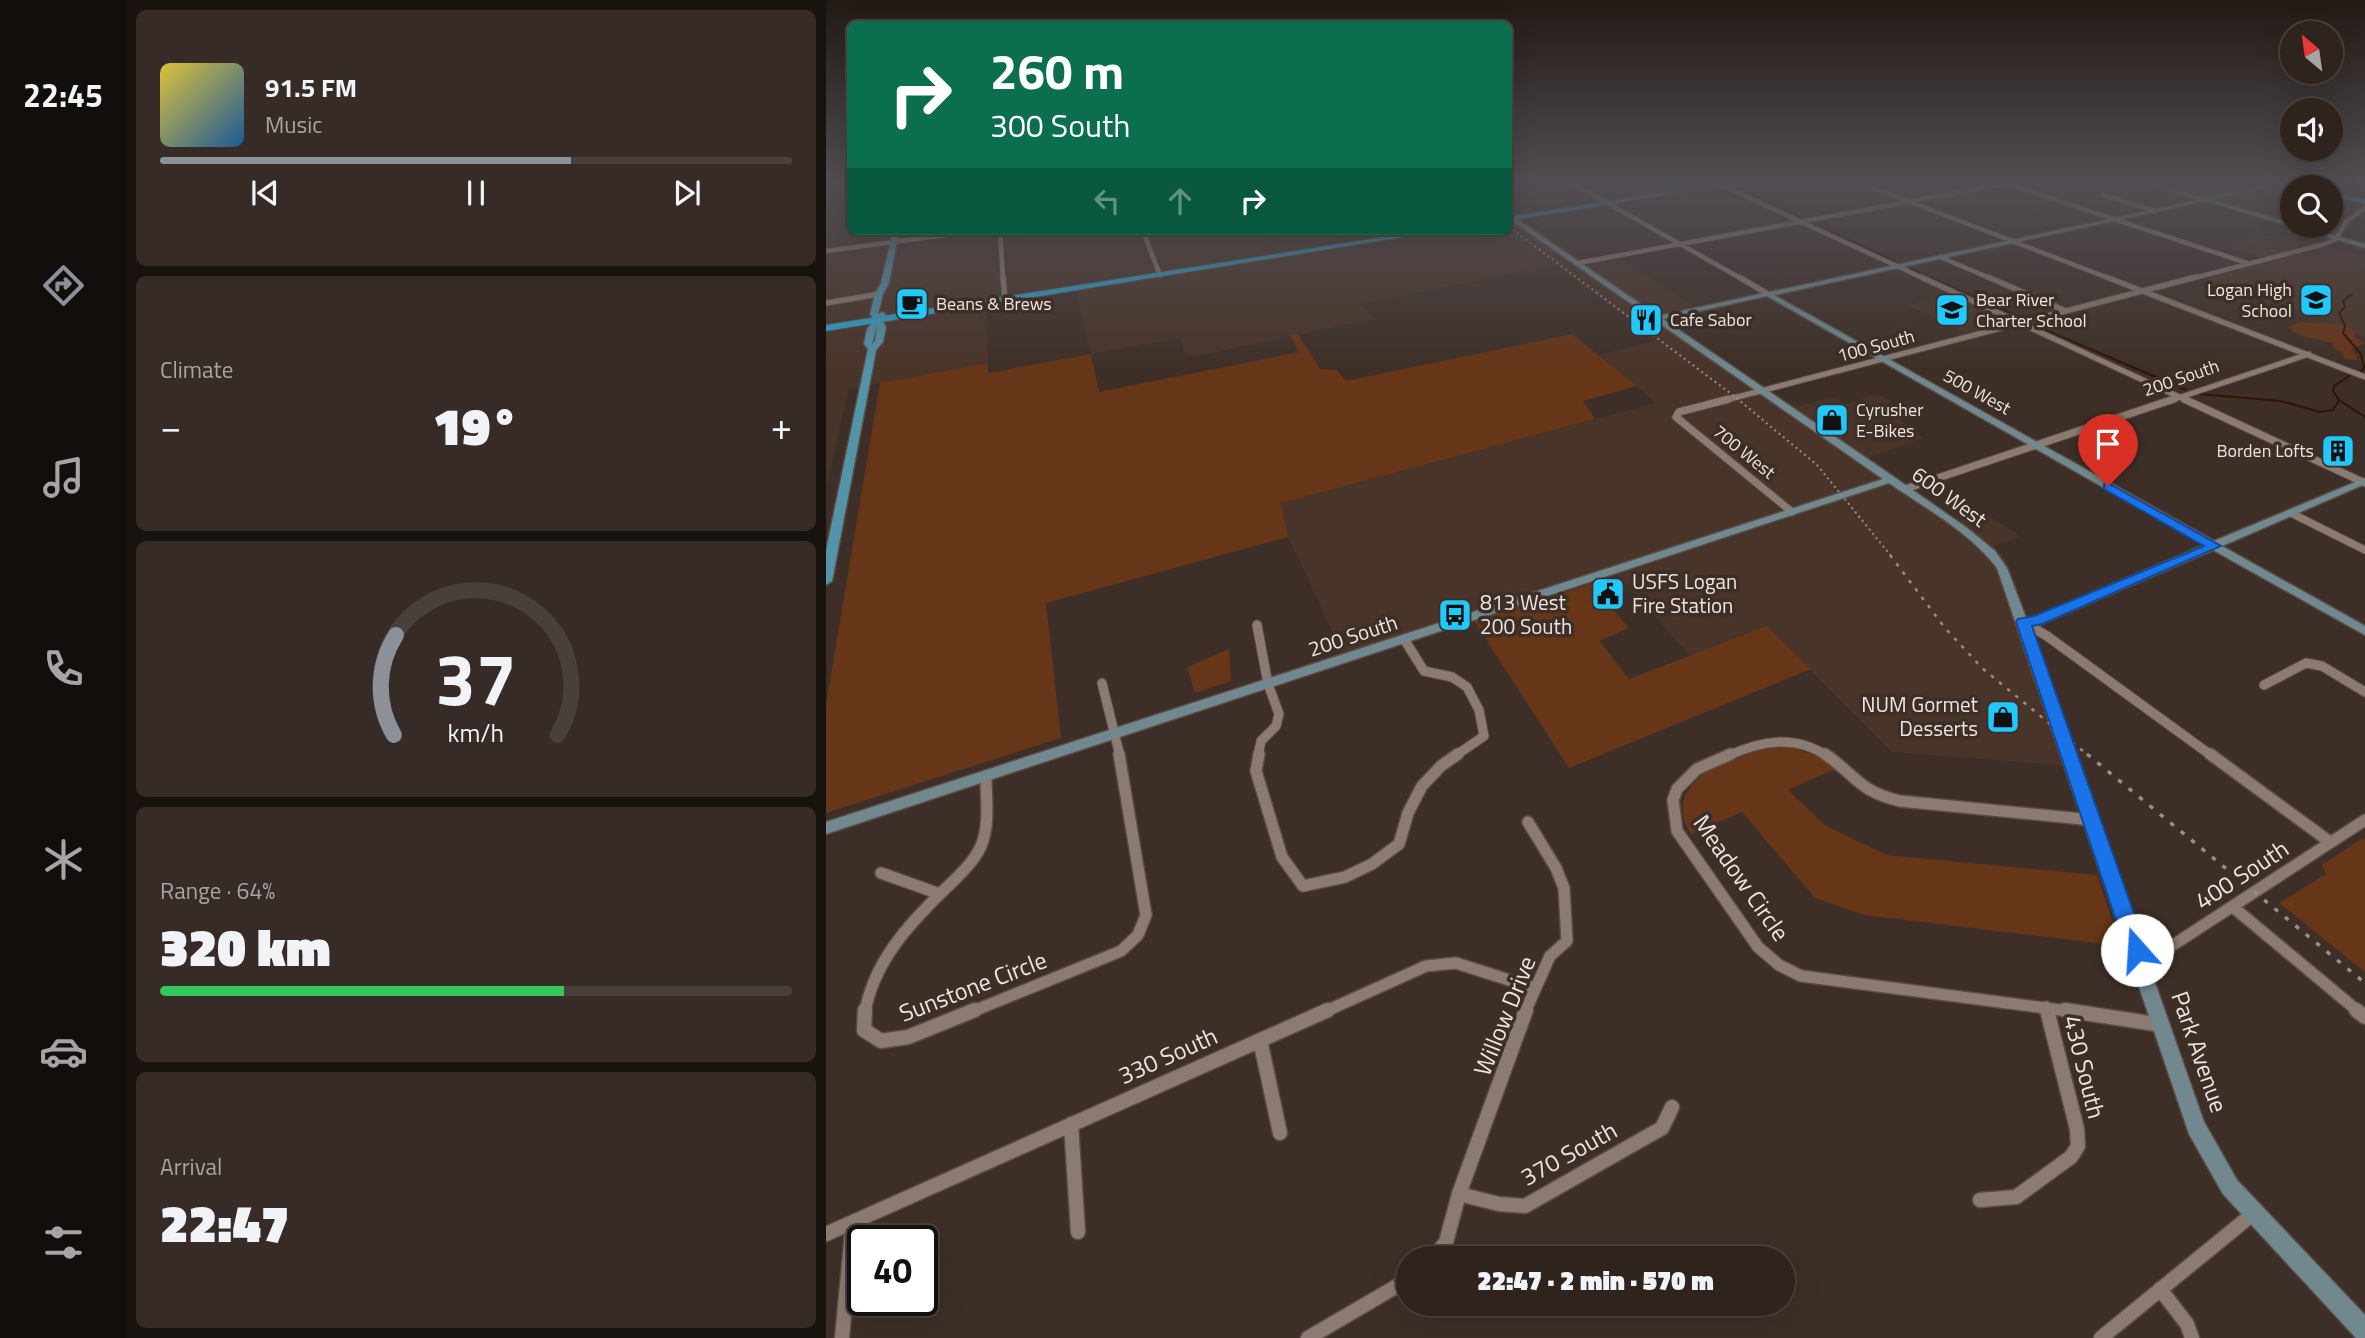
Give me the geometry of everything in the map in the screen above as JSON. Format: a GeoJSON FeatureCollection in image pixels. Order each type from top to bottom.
{"type":"FeatureCollection","features":[{"type":"Feature","properties":{"kind":"highway"},"geometry":{"type":"LineString","coordinates":[[826,328],[1345,245]]}},
{"type":"Feature","properties":{"kind":"main road"},"geometry":{"type":"LineString","coordinates":[[826,581],[872,349],[879,342],[882,327],[874,314],[879,294],[886,283],[893,245]]}},
{"type":"Feature","properties":{"kind":"main road"},"geometry":{"type":"LineString","coordinates":[[878,320],[884,313],[889,291],[886,283]]}},
{"type":"Feature","properties":{"kind":"street"},"geometry":{"type":"LineString","coordinates":[[826,251],[868,245]]}},
{"type":"Feature","properties":{"kind":"street"},"geometry":{"type":"LineString","coordinates":[[1001,245],[1005,300]]}},
{"type":"Feature","properties":{"kind":"street"},"geometry":{"type":"LineString","coordinates":[[1149,245],[1160,275]]}},
{"type":"Feature","properties":{"kind":"street","name":"600 West"},"geometry":{"type":"LineString","coordinates":[[1551,245],[1891,479],[1991,553],[2006,576],[2023,622]]}},
{"type":"Feature","properties":{"kind":"street"},"geometry":{"type":"LineString","coordinates":[[1578,263],[1672,245]]}},
{"type":"Feature","properties":{"kind":"street","name":"500 West"},"geometry":{"type":"LineString","coordinates":[[1683,245],[2365,631]]}},
{"type":"Feature","properties":{"kind":"street"},"geometry":{"type":"LineString","coordinates":[[1851,245],[2365,482]]}},
{"type":"Feature","properties":{"kind":"street"},"geometry":{"type":"LineString","coordinates":[[1658,318],[1993,245]]}},
{"type":"Feature","properties":{"kind":"street"},"geometry":{"type":"LineString","coordinates":[[2025,245],[2365,377]]}},
{"type":"Feature","properties":{"kind":"street"},"geometry":{"type":"LineString","coordinates":[[2194,245],[2249,263]]}},
{"type":"Feature","properties":{"kind":"street","name":"100 South"},"geometry":{"type":"LineString","coordinates":[[1676,418],[1679,412],[1690,408],[2319,245]]}},
{"type":"Feature","properties":{"kind":"street"},"geometry":{"type":"LineString","coordinates":[[1940,257],[2066,311]]}},
{"type":"Feature","properties":{"kind":"street"},"geometry":{"type":"LineString","coordinates":[[826,303],[879,294]]}},
{"type":"Feature","properties":{"kind":"street","name":"200 South"},"geometry":{"type":"LineString","coordinates":[[1905,489],[2309,354]]}},
{"type":"Feature","properties":{"kind":"street","name":"700 West"},"geometry":{"type":"LineString","coordinates":[[1676,418],[1792,512]]}},
{"type":"Feature","properties":{"kind":"street","name":"200 South"},"geometry":{"type":"LineString","coordinates":[[826,828],[1891,479]]}},
{"type":"Feature","properties":{"kind":"street"},"geometry":{"type":"LineString","coordinates":[[2023,622],[2037,621],[2365,482]]}},
{"type":"Feature","properties":{"kind":"street"},"geometry":{"type":"LineString","coordinates":[[2291,513],[2365,550]]}},
{"type":"Feature","properties":{"kind":"street"},"geometry":{"type":"LineString","coordinates":[[2023,622],[2047,636],[2330,842]]}},
{"type":"Feature","properties":{"kind":"street","name":"Park Avenue"},"geometry":{"type":"LineString","coordinates":[[2023,622],[2196,1127],[2230,1187],[2365,1331]]}},
{"type":"Feature","properties":{"kind":"street"},"geometry":{"type":"LineString","coordinates":[[1258,625],[1268,684],[1279,714],[1276,726],[1261,741],[1256,771],[1282,857],[1303,886],[1345,877],[1372,863],[1399,844],[1408,813],[1422,786],[1441,766],[1484,736],[1481,707],[1471,692],[1451,677],[1432,675],[1421,669],[1404,639]]}},
{"type":"Feature","properties":{"kind":"street"},"geometry":{"type":"LineString","coordinates":[[2264,685],[2306,663],[2322,666],[2365,692]]}},
{"type":"Feature","properties":{"kind":"street"},"geometry":{"type":"LineString","coordinates":[[1102,683],[1116,734]]}},
{"type":"Feature","properties":{"kind":"street","name":"Sunstone Circle"},"geometry":{"type":"LineString","coordinates":[[986,777],[986,827],[982,845],[967,867],[886,956],[870,985],[864,1010],[864,1030],[881,1041],[908,1037],[1121,951],[1138,935],[1146,915],[1116,734]]}},
{"type":"Feature","properties":{"kind":"street","name":"Meadow Circle"},"geometry":{"type":"LineString","coordinates":[[2092,820],[1900,801],[1880,796],[1862,787],[1833,760],[1815,748],[1793,742],[1770,741],[1748,747],[1698,769],[1677,789],[1673,800],[1677,831],[1758,947],[1779,965],[1801,976],[2046,1007],[2162,1025]]}},
{"type":"Feature","properties":{"kind":"street","name":"400 South"},"geometry":{"type":"LineString","coordinates":[[2137,950],[2163,950],[2365,820]]}},
{"type":"Feature","properties":{"kind":"street","name":"Willow Drive"},"geometry":{"type":"LineString","coordinates":[[1459,1194],[1534,988],[1550,956],[1567,941],[1564,920],[1567,897],[1562,881],[1528,822]]}},
{"type":"Feature","properties":{"kind":"street"},"geometry":{"type":"LineString","coordinates":[[881,873],[940,894]]}},
{"type":"Feature","properties":{"kind":"street"},"geometry":{"type":"LineString","coordinates":[[2233,906],[2365,1017]]}},
{"type":"Feature","properties":{"kind":"street","name":"330 South"},"geometry":{"type":"LineString","coordinates":[[826,1234],[1426,966],[1441,962],[1456,963],[1534,988]]}},
{"type":"Feature","properties":{"kind":"street","name":"430 South"},"geometry":{"type":"LineString","coordinates":[[1980,1200],[2016,1197],[2071,1157],[2078,1146],[2077,1129],[2046,1007]]}},
{"type":"Feature","properties":{"kind":"street"},"geometry":{"type":"LineString","coordinates":[[1260,1040],[1280,1133]]}},
{"type":"Feature","properties":{"kind":"street","name":"370 South"},"geometry":{"type":"LineString","coordinates":[[1459,1194],[1499,1204],[1525,1206],[1662,1128],[1672,1107]]}},
{"type":"Feature","properties":{"kind":"street"},"geometry":{"type":"LineString","coordinates":[[1071,1124],[1078,1232]]}},
{"type":"Feature","properties":{"kind":"street"},"geometry":{"type":"LineString","coordinates":[[1443,1246],[1459,1194]]}},
{"type":"Feature","properties":{"kind":"street"},"geometry":{"type":"LineString","coordinates":[[2101,1338],[2254,1213]]}},
{"type":"Feature","properties":{"kind":"street"},"geometry":{"type":"LineString","coordinates":[[842,1338],[853,1222]]}},
{"type":"Feature","properties":{"kind":"street"},"geometry":{"type":"LineString","coordinates":[[1308,1338],[1396,1287]]}},
{"type":"Feature","properties":{"kind":"street"},"geometry":{"type":"LineString","coordinates":[[2160,1289],[2187,1324],[2192,1338]]}},
{"type":"Feature","properties":{"kind":"shaded area"},"geometry":{"type":"Polygon","coordinates":[[[826,245],[1561,245],[1584,261],[1613,255],[1694,306],[1659,314],[1793,408],[1833,397],[1845,404],[1878,394],[1892,402],[1881,405],[1923,438],[1866,459],[1958,521],[1983,512],[2020,536],[1994,546],[2007,562],[2083,767],[1892,752],[1767,627],[1690,656],[1618,575],[1343,663],[1340,647],[1288,537],[1280,503],[1656,403],[1599,355],[1658,340],[1557,266],[1361,303],[1374,319],[1197,356],[1186,355],[1180,338],[1091,354],[1076,292],[986,307],[988,363],[849,389],[826,487],[826,245]]]}},
{"type":"Feature","properties":{"kind":"shaded area","name":"Logan High School"},"geometry":{"type":"Polygon","coordinates":[[[2225,245],[2311,245],[2365,255],[2365,339],[2333,323],[2205,278],[2272,261],[2225,245]]]}},
{"type":"Feature","properties":{"kind":"shaded area","name":"Bear River Charter School"},"geometry":{"type":"Polygon","coordinates":[[[1950,294],[2011,321],[1966,333],[1907,305],[1950,294]]]}},
{"type":"Feature","properties":{"kind":"shaded area"},"geometry":{"type":"Polygon","coordinates":[[[2300,322],[2339,324],[2352,328],[2356,338],[2365,343],[2352,349],[2358,360],[2344,359],[2342,352],[2335,349],[2332,343],[2302,336],[2288,326],[2300,322]]]}},
{"type":"Feature","properties":{"kind":"shaded area"},"geometry":{"type":"Polygon","coordinates":[[[1298,334],[1320,369],[1337,370],[1346,381],[1572,334],[1637,386],[1583,401],[1595,419],[1281,503],[1288,537],[1046,603],[1061,738],[826,813],[826,705],[880,383],[988,363],[988,373],[1091,354],[1099,392],[1299,352],[1290,335],[1298,334]]]}},
{"type":"Feature","properties":{"kind":"shaded area"},"geometry":{"type":"Polygon","coordinates":[[[1591,584],[1629,628],[1600,641],[1629,679],[1767,626],[1811,669],[1569,768],[1474,621],[1591,584]]]}},
{"type":"Feature","properties":{"kind":"shaded area"},"geometry":{"type":"Polygon","coordinates":[[[1229,649],[1231,681],[1195,693],[1187,667],[1229,649]]]}},
{"type":"Feature","properties":{"kind":"shaded area"},"geometry":{"type":"Polygon","coordinates":[[[1786,746],[1821,757],[1835,769],[1788,790],[1826,826],[1887,855],[2097,875],[2121,946],[1864,915],[1815,898],[1742,812],[1691,834],[1683,815],[1685,797],[1694,783],[1709,770],[1728,760],[1768,748],[1786,746]]]}},
{"type":"Feature","properties":{"kind":"shaded area"},"geometry":{"type":"Polygon","coordinates":[[[2361,839],[2365,840],[2365,972],[2279,903],[2326,874],[2322,865],[2361,839]]]}},
{"type":"Feature","properties":{"kind":"waterway"},"geometry":{"type":"LineString","coordinates":[[1861,245],[1895,261]]}},
{"type":"Feature","properties":{"kind":"waterway"},"geometry":{"type":"LineString","coordinates":[[1911,269],[2015,315]]}},
{"type":"Feature","properties":{"kind":"waterway"},"geometry":{"type":"LineString","coordinates":[[2352,294],[2343,301],[2345,307],[2339,313],[2345,326],[2343,333],[2361,354],[2364,368],[2361,371]]}},
{"type":"Feature","properties":{"kind":"waterway"},"geometry":{"type":"LineString","coordinates":[[2039,327],[2186,390]]}},
{"type":"Feature","properties":{"kind":"waterway"},"geometry":{"type":"LineString","coordinates":[[2339,400],[2333,391],[2334,386],[2349,376]]}},
{"type":"Feature","properties":{"kind":"waterway"},"geometry":{"type":"LineString","coordinates":[[2200,394],[2281,401],[2320,412],[2333,410],[2339,400]]}},
{"type":"Feature","properties":{"kind":"waterway"},"geometry":{"type":"LineString","coordinates":[[2339,400],[2365,417]]}},
{"type":"Feature","properties":{"kind":"railway"},"geometry":{"type":"LineString","coordinates":[[1534,245],[1734,396],[1817,465],[1892,557]]}},
{"type":"Feature","properties":{"kind":"railway"},"geometry":{"type":"LineString","coordinates":[[1890,555],[1945,628],[1982,668],[2089,756]]}},
{"type":"Feature","properties":{"kind":"railway"},"geometry":{"type":"LineString","coordinates":[[2087,754],[2365,983]]}},
{"type":"Feature","properties":{"kind":"place","name":"Logan High School"},"geometry":{"type":"Point","coordinates":[2316,300]}},
{"type":"Feature","properties":{"kind":"place","name":"Beans & Brews"},"geometry":{"type":"Point","coordinates":[912,304]}},
{"type":"Feature","properties":{"kind":"place","name":"Bear River Charter School"},"geometry":{"type":"Point","coordinates":[1952,310]}},
{"type":"Feature","properties":{"kind":"place","name":"Cafe Sabor"},"geometry":{"type":"Point","coordinates":[1646,320]}},
{"type":"Feature","properties":{"kind":"place","name":"Cyrusher E-Bikes"},"geometry":{"type":"Point","coordinates":[1832,420]}},
{"type":"Feature","properties":{"kind":"place","name":"Borden Lofts"},"geometry":{"type":"Point","coordinates":[2338,451]}},
{"type":"Feature","properties":{"kind":"place","name":"USFS Logan Fire Station"},"geometry":{"type":"Point","coordinates":[1608,594]}},
{"type":"Feature","properties":{"kind":"place","name":"813 West 200 South"},"geometry":{"type":"Point","coordinates":[1455,615]}},
{"type":"Feature","properties":{"kind":"place","name":"NUM Gormet Desserts"},"geometry":{"type":"Point","coordinates":[2003,717]}},
{"type":"Feature","properties":{"kind":"route"},"geometry":{"type":"LineString","coordinates":[[2108,486],[2214,546],[2037,621],[2023,622],[2137,950]]}}]}
